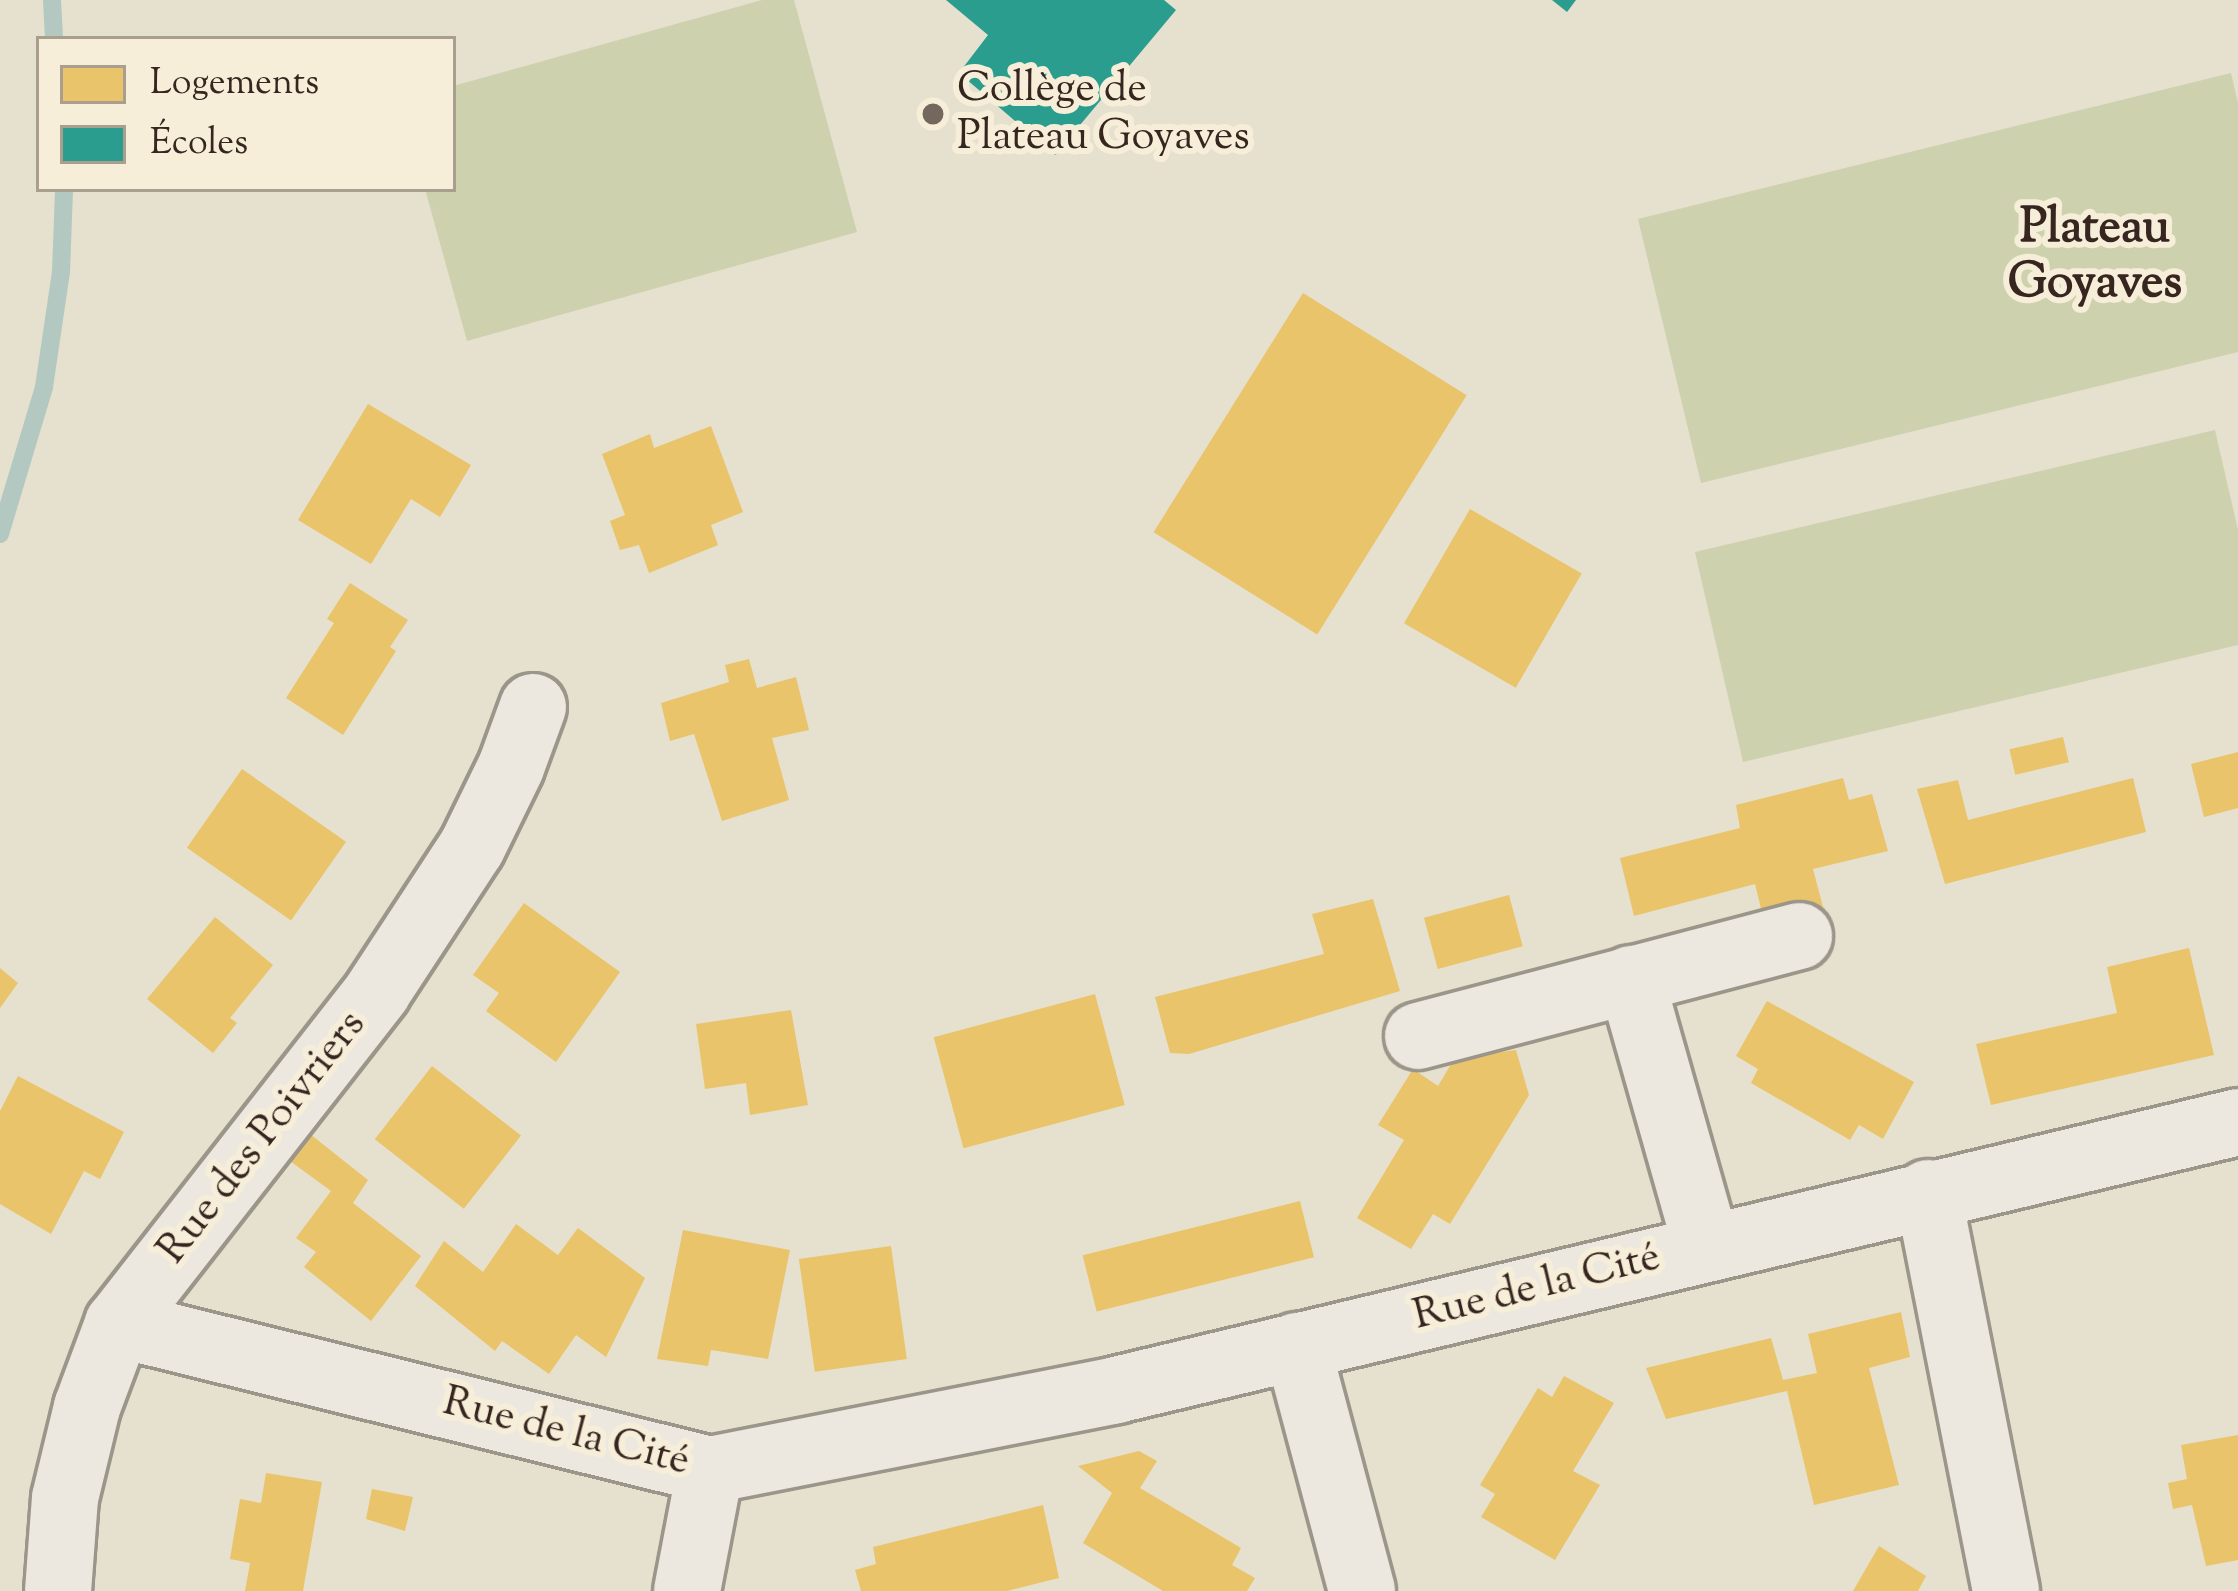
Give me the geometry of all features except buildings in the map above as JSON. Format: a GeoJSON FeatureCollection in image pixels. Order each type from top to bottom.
{"type":"FeatureCollection","features":[{"type":"Feature","properties":{"kind":"street","name":"Rue des Poivriers"},"geometry":{"type":"LineString","coordinates":[[58,1591],[65,1498],[86,1407],[118,1324],[377,992],[472,847],[511,767],[532,707]]}},
{"type":"Feature","properties":{"kind":"street"},"geometry":{"type":"LineString","coordinates":[[1418,1036],[1799,936]]}},
{"type":"Feature","properties":{"kind":"street","name":"Rue de la Cité"},"geometry":{"type":"LineString","coordinates":[[1631,979],[1707,1247]]}},
{"type":"Feature","properties":{"kind":"street","name":"Rue de la Cité"},"geometry":{"type":"LineString","coordinates":[[118,1324],[710,1470],[1116,1390],[2238,1122]]}},
{"type":"Feature","properties":{"kind":"street"},"geometry":{"type":"LineString","coordinates":[[1928,1193],[2006,1591]]}},
{"type":"Feature","properties":{"kind":"street"},"geometry":{"type":"LineString","coordinates":[[1298,1346],[1362,1591]]}},
{"type":"Feature","properties":{"kind":"street"},"geometry":{"type":"LineString","coordinates":[[687,1591],[710,1470]]}},
{"type":"Feature","properties":{"kind":"green space"},"geometry":{"type":"Polygon","coordinates":[[[762,0],[794,0],[857,232],[467,341],[426,192],[456,192],[456,85],[762,0]]]}},
{"type":"Feature","properties":{"kind":"green space"},"geometry":{"type":"Polygon","coordinates":[[[2231,73],[2238,103],[2238,352],[1701,483],[1638,219],[2231,73]]]}},
{"type":"Feature","properties":{"kind":"green space"},"geometry":{"type":"Polygon","coordinates":[[[2215,430],[2238,530],[2238,645],[1743,762],[1695,552],[2215,430]]]}},
{"type":"Feature","properties":{"kind":"waterway"},"geometry":{"type":"LineString","coordinates":[[52,0],[54,36]]}},
{"type":"Feature","properties":{"kind":"waterway"},"geometry":{"type":"LineString","coordinates":[[0,534],[44,387],[61,272],[64,192]]}},
{"type":"Feature","properties":{"kind":"place","name":"Collège de Plateau Goyaves"},"geometry":{"type":"Point","coordinates":[933,114]}},
{"type":"Feature","properties":{"kind":"district","name":"Plateau Goyaves"},"geometry":{"type":"Point","coordinates":[2095,256]}}]}
